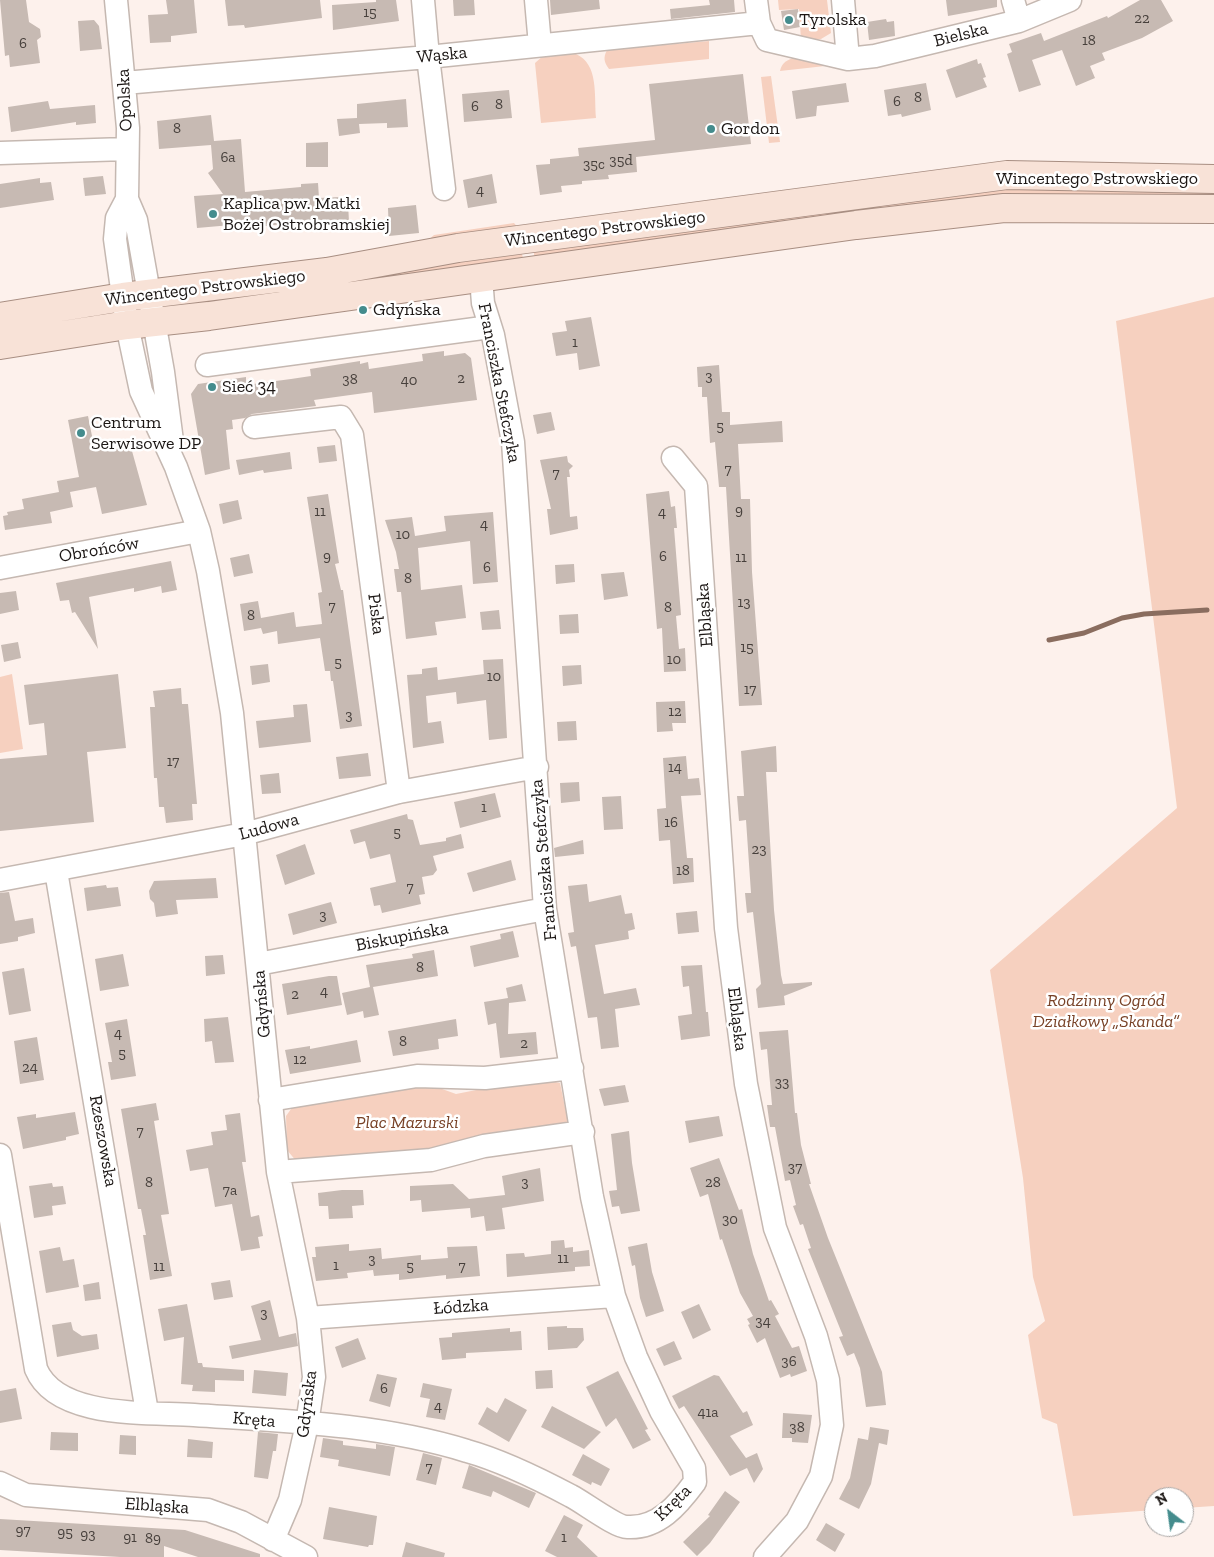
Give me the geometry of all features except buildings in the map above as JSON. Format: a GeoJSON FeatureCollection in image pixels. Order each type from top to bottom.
{"type":"FeatureCollection","features":[{"type":"Feature","properties":{"kind":"main road","name":"Wincentego Pstrowskiego"},"geometry":{"type":"LineString","coordinates":[[0,317],[123,297],[327,272],[458,248],[1007,175],[1214,179]]}},
{"type":"Feature","properties":{"kind":"main road"},"geometry":{"type":"LineString","coordinates":[[850,195],[860,199],[863,207],[863,216],[856,225]]}},
{"type":"Feature","properties":{"kind":"main road","name":"Wincentego Pstrowskiego"},"geometry":{"type":"LineString","coordinates":[[0,345],[856,225],[1004,208],[1214,209]]}},
{"type":"Feature","properties":{"kind":"street","name":"Opolska"},"geometry":{"type":"LineString","coordinates":[[116,0],[128,128],[126,149],[127,199],[136,220],[150,295]]}},
{"type":"Feature","properties":{"kind":"street"},"geometry":{"type":"LineString","coordinates":[[423,0],[444,189]]}},
{"type":"Feature","properties":{"kind":"street"},"geometry":{"type":"LineString","coordinates":[[536,0],[540,45]]}},
{"type":"Feature","properties":{"kind":"street"},"geometry":{"type":"LineString","coordinates":[[756,0],[759,23],[767,40],[848,60],[843,0]]}},
{"type":"Feature","properties":{"kind":"street","name":"Bielska"},"geometry":{"type":"LineString","coordinates":[[848,60],[875,56],[1016,11],[1070,0]]}},
{"type":"Feature","properties":{"kind":"street","name":"Wąska"},"geometry":{"type":"LineString","coordinates":[[124,83],[428,57],[759,23]]}},
{"type":"Feature","properties":{"kind":"street"},"geometry":{"type":"LineString","coordinates":[[0,153],[126,149]]}},
{"type":"Feature","properties":{"kind":"street","name":"Opolska"},"geometry":{"type":"LineString","coordinates":[[127,199],[117,218],[115,239],[123,297],[140,324]]}},
{"type":"Feature","properties":{"kind":"street","name":"Franciszka Stefczyka"},"geometry":{"type":"LineString","coordinates":[[481,278],[483,302],[490,327],[513,442],[537,766],[545,909],[583,1132],[592,1197],[614,1296],[644,1375],[661,1411],[686,1454]]}},
{"type":"Feature","properties":{"kind":"street","name":"Gdyńska"},"geometry":{"type":"LineString","coordinates":[[150,295],[140,324],[141,391],[176,467],[199,531],[208,571],[232,713],[278,1172],[308,1318],[314,1377],[290,1500],[273,1540]]}},
{"type":"Feature","properties":{"kind":"street"},"geometry":{"type":"LineString","coordinates":[[207,364],[490,327]]}},
{"type":"Feature","properties":{"kind":"street","name":"Piska"},"geometry":{"type":"LineString","coordinates":[[254,427],[340,417],[352,435],[399,792]]}},
{"type":"Feature","properties":{"kind":"street","name":"Elbląska"},"geometry":{"type":"LineString","coordinates":[[673,458],[696,486],[726,928],[746,1084],[774,1228],[816,1336],[828,1380],[832,1425],[821,1476],[797,1521],[765,1557]]}},
{"type":"Feature","properties":{"kind":"street","name":"Obrońców"},"geometry":{"type":"LineString","coordinates":[[0,568],[199,531]]}},
{"type":"Feature","properties":{"kind":"street","name":"Ludowa"},"geometry":{"type":"LineString","coordinates":[[0,880],[56,871],[244,834],[399,792],[537,766]]}},
{"type":"Feature","properties":{"kind":"street","name":"Rzeszowska"},"geometry":{"type":"LineString","coordinates":[[56,871],[148,1412]]}},
{"type":"Feature","properties":{"kind":"street","name":"Biskupińska"},"geometry":{"type":"LineString","coordinates":[[258,964],[545,909]]}},
{"type":"Feature","properties":{"kind":"street"},"geometry":{"type":"LineString","coordinates":[[270,1100],[417,1076],[485,1078],[572,1068]]}},
{"type":"Feature","properties":{"kind":"street"},"geometry":{"type":"LineString","coordinates":[[278,1172],[431,1160],[484,1146],[583,1132]]}},
{"type":"Feature","properties":{"kind":"street","name":"Kręta"},"geometry":{"type":"LineString","coordinates":[[0,1155],[36,1369],[42,1382],[64,1399],[90,1408],[306,1424],[395,1433],[468,1451],[573,1496],[624,1528],[645,1527],[661,1518],[684,1498],[695,1482],[694,1468],[686,1454]]}},
{"type":"Feature","properties":{"kind":"street","name":"Łódzka"},"geometry":{"type":"LineString","coordinates":[[308,1318],[614,1296]]}},
{"type":"Feature","properties":{"kind":"street","name":"Elbląska"},"geometry":{"type":"LineString","coordinates":[[0,1483],[26,1495],[208,1510],[241,1522],[306,1557]]}},
{"type":"Feature","properties":{"kind":"green space"},"geometry":{"type":"Polygon","coordinates":[[[778,0],[827,0],[831,33],[821,39],[801,40],[799,9],[779,10],[778,0]]]}},
{"type":"Feature","properties":{"kind":"green space"},"geometry":{"type":"Polygon","coordinates":[[[709,41],[709,59],[609,69],[605,60],[607,50],[709,41]]]}},
{"type":"Feature","properties":{"kind":"green space"},"geometry":{"type":"Polygon","coordinates":[[[576,54],[589,65],[592,73],[596,118],[541,123],[535,63],[543,56],[576,54]]]}},
{"type":"Feature","properties":{"kind":"green space"},"geometry":{"type":"Polygon","coordinates":[[[796,57],[834,65],[780,71],[785,62],[796,57]]]}},
{"type":"Feature","properties":{"kind":"green space"},"geometry":{"type":"Polygon","coordinates":[[[771,76],[780,142],[769,143],[761,77],[771,76]]]}},
{"type":"Feature","properties":{"kind":"green space"},"geometry":{"type":"Polygon","coordinates":[[[1003,186],[1214,187],[1214,200],[875,211],[873,201],[1003,186]]]}},
{"type":"Feature","properties":{"kind":"green space"},"geometry":{"type":"Polygon","coordinates":[[[852,203],[854,215],[535,260],[533,248],[852,203]]]}},
{"type":"Feature","properties":{"kind":"green space"},"geometry":{"type":"Polygon","coordinates":[[[514,223],[519,229],[427,241],[434,235],[514,223]]]}},
{"type":"Feature","properties":{"kind":"green space"},"geometry":{"type":"Polygon","coordinates":[[[521,251],[524,261],[214,305],[213,299],[521,251]]]}},
{"type":"Feature","properties":{"kind":"green space","name":"Rodzinny Ogród Działkowy „Skanda”"},"geometry":{"type":"Polygon","coordinates":[[[1214,297],[1214,1506],[1194,1507],[1194,1487],[1144,1487],[1144,1511],[1073,1516],[1057,1424],[1042,1418],[1028,1335],[1045,1321],[1033,1277],[1023,1178],[990,970],[1177,808],[1116,321],[1214,297]]]}},
{"type":"Feature","properties":{"kind":"green space"},"geometry":{"type":"Polygon","coordinates":[[[12,674],[23,749],[0,753],[0,677],[12,674]]]}},
{"type":"Feature","properties":{"kind":"green space","name":"Plac Mazurski"},"geometry":{"type":"Polygon","coordinates":[[[546,1080],[560,1083],[568,1122],[560,1130],[441,1151],[297,1162],[287,1150],[286,1116],[294,1105],[431,1085],[456,1094],[522,1081],[546,1080]]]}},
{"type":"Feature","properties":{"kind":"waterway"},"geometry":{"type":"LineString","coordinates":[[1049,640],[1084,633],[1122,618],[1144,614],[1207,610]]}},
{"type":"Feature","properties":{"kind":"place","name":"Tyrolska"},"geometry":{"type":"Point","coordinates":[789,20]}},
{"type":"Feature","properties":{"kind":"place","name":"Gordon"},"geometry":{"type":"Point","coordinates":[711,129]}},
{"type":"Feature","properties":{"kind":"place","name":"Kaplica pw. Matki Bożej Ostrobramskiej"},"geometry":{"type":"Point","coordinates":[213,214]}},
{"type":"Feature","properties":{"kind":"place","name":"Gdyńska"},"geometry":{"type":"Point","coordinates":[363,310]}},
{"type":"Feature","properties":{"kind":"place","name":"Sieć 34"},"geometry":{"type":"Point","coordinates":[212,387]}},
{"type":"Feature","properties":{"kind":"place","name":"Centrum Serwisowe DP"},"geometry":{"type":"Point","coordinates":[81,433]}}]}
